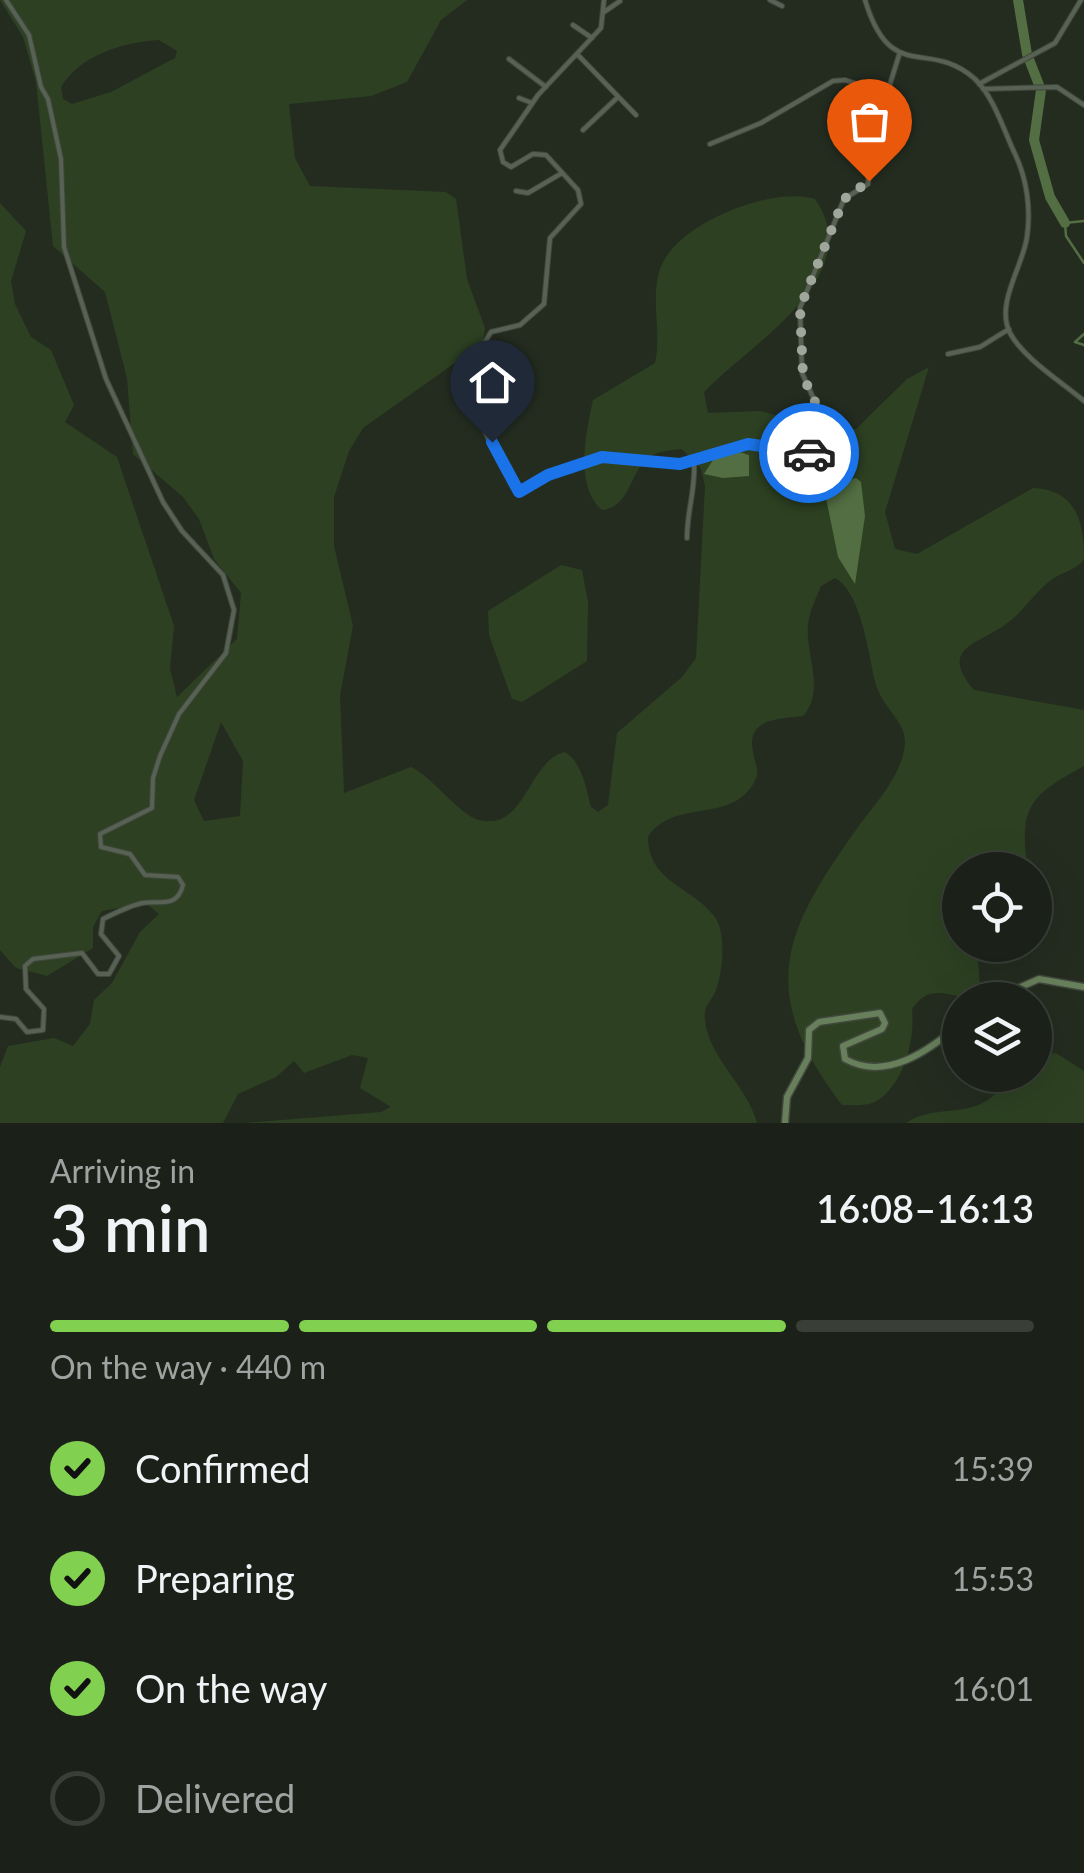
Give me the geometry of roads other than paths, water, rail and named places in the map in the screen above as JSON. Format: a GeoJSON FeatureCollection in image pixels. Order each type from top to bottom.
{"type":"FeatureCollection","features":[{"type":"Feature","properties":{"kind":"main road"},"geometry":{"type":"LineString","coordinates":[[1030,982],[1039,978],[1084,987]]}},
{"type":"Feature","properties":{"kind":"main road"},"geometry":{"type":"LineString","coordinates":[[785,1123],[787,1097],[808,1058],[810,1030],[819,1022],[880,1013],[885,1023],[882,1029],[843,1046],[845,1059],[871,1066],[908,1061],[942,1039]]}},
{"type":"Feature","properties":{"kind":"street"},"geometry":{"type":"LineString","coordinates":[[0,1017],[16,1018],[28,1032],[43,1030],[44,1009],[25,988],[26,966],[33,959],[82,953],[98,974],[109,974],[119,956],[101,934],[103,919],[146,902],[166,904],[182,891],[178,877],[148,876],[130,854],[101,847],[100,834],[152,808],[153,778],[160,756],[179,714],[226,654],[234,618],[228,583],[167,509],[106,379],[64,247],[61,159],[48,98],[40,87],[29,35],[6,0]]}},
{"type":"Feature","properties":{"kind":"street"},"geometry":{"type":"LineString","coordinates":[[604,0],[602,24],[532,102],[500,150],[501,158],[512,167],[532,154],[543,154],[578,190],[581,204],[550,238],[544,304],[520,326],[492,332],[472,375],[474,395],[496,455],[519,492],[548,475],[602,457],[694,461],[740,445],[803,454],[814,449],[816,404],[803,376],[800,308],[844,199],[868,184],[871,145],[900,52]]}},
{"type":"Feature","properties":{"kind":"street"},"geometry":{"type":"LineString","coordinates":[[770,0],[782,6]]}},
{"type":"Feature","properties":{"kind":"street"},"geometry":{"type":"LineString","coordinates":[[865,0],[879,38],[900,52],[962,71],[981,86],[1017,158],[1028,202],[1027,240],[1006,310],[1008,329],[1084,401]]}},
{"type":"Feature","properties":{"kind":"street"},"geometry":{"type":"LineString","coordinates":[[981,86],[1062,36],[1081,0]]}},
{"type":"Feature","properties":{"kind":"street"},"geometry":{"type":"LineString","coordinates":[[604,12],[620,2]]}},
{"type":"Feature","properties":{"kind":"street"},"geometry":{"type":"LineString","coordinates":[[573,25],[592,38]]}},
{"type":"Feature","properties":{"kind":"street"},"geometry":{"type":"LineString","coordinates":[[578,54],[636,115]]}},
{"type":"Feature","properties":{"kind":"street"},"geometry":{"type":"LineString","coordinates":[[509,60],[546,88]]}},
{"type":"Feature","properties":{"kind":"street"},"geometry":{"type":"LineString","coordinates":[[710,144],[762,123],[833,81],[845,80],[887,94]]}},
{"type":"Feature","properties":{"kind":"street"},"geometry":{"type":"LineString","coordinates":[[981,86],[1057,87],[1084,105]]}},
{"type":"Feature","properties":{"kind":"street"},"geometry":{"type":"LineString","coordinates":[[583,130],[618,97]]}},
{"type":"Feature","properties":{"kind":"street"},"geometry":{"type":"LineString","coordinates":[[519,98],[532,102]]}},
{"type":"Feature","properties":{"kind":"street"},"geometry":{"type":"LineString","coordinates":[[516,191],[529,192],[562,174]]}},
{"type":"Feature","properties":{"kind":"street"},"geometry":{"type":"LineString","coordinates":[[948,354],[980,347],[1008,329]]}},
{"type":"Feature","properties":{"kind":"street"},"geometry":{"type":"LineString","coordinates":[[687,538],[688,505],[696,488],[694,461]]}},
{"type":"Feature","properties":{"kind":"waterway"},"geometry":{"type":"LineString","coordinates":[[1018,0],[1027,54],[1041,90],[1034,140],[1050,197],[1065,223]]}},
{"type":"Feature","properties":{"kind":"waterway"},"geometry":{"type":"LineString","coordinates":[[1084,221],[1065,223],[1066,236],[1084,263]]}},
{"type":"Feature","properties":{"kind":"waterway"},"geometry":{"type":"LineString","coordinates":[[1084,334],[1075,342],[1084,345]]}}]}
